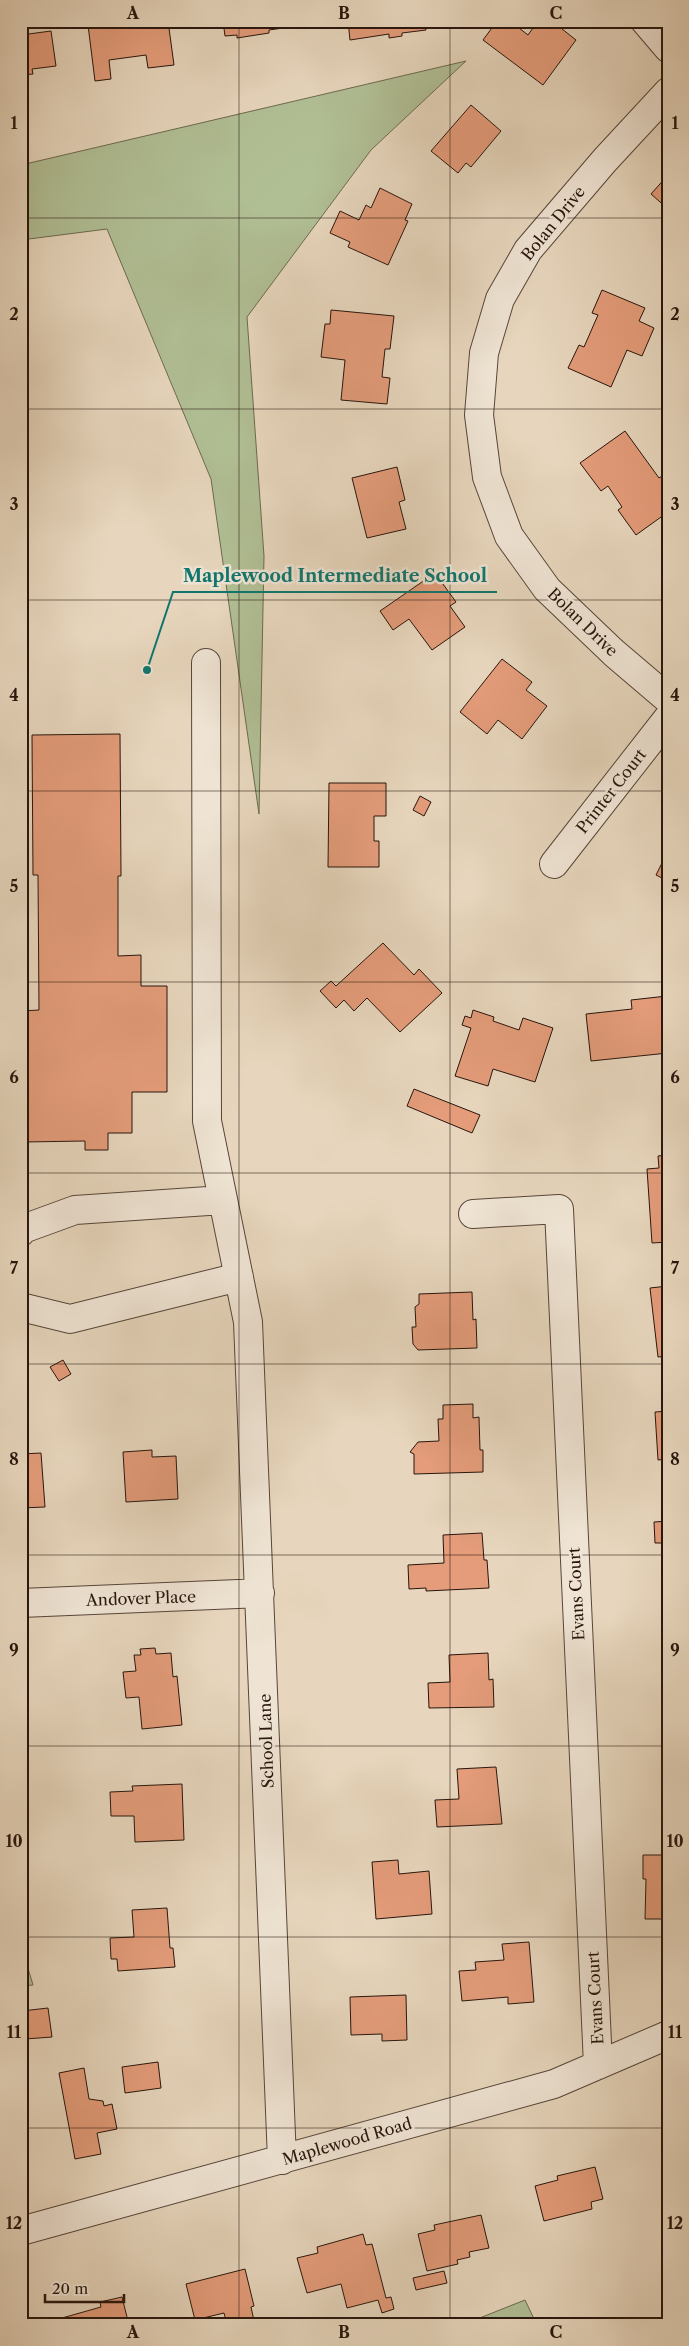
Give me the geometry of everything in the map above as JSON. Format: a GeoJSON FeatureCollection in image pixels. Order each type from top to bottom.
{"type":"FeatureCollection","features":[{"type":"Feature","properties":{"kind":"street"},"geometry":{"type":"LineString","coordinates":[[645,21],[668,48]]}},
{"type":"Feature","properties":{"kind":"street","name":"Bolan Drive"},"geometry":{"type":"LineString","coordinates":[[668,92],[605,160],[528,250],[500,300],[484,353],[479,415],[487,477],[509,536],[548,588],[614,653],[668,699]]}},
{"type":"Feature","properties":{"kind":"street","name":"School Lane"},"geometry":{"type":"LineString","coordinates":[[206,663],[208,1121],[248,1322],[282,2160]]}},
{"type":"Feature","properties":{"kind":"street","name":"Printer Court"},"geometry":{"type":"LineString","coordinates":[[554,864],[668,718]]}},
{"type":"Feature","properties":{"kind":"street"},"geometry":{"type":"LineString","coordinates":[[21,1232],[23,1229],[76,1210],[223,1200]]}},
{"type":"Feature","properties":{"kind":"street","name":"Evans Court"},"geometry":{"type":"LineString","coordinates":[[473,1214],[559,1209],[598,2066]]}},
{"type":"Feature","properties":{"kind":"street"},"geometry":{"type":"LineString","coordinates":[[21,1307],[70,1319],[239,1277]]}},
{"type":"Feature","properties":{"kind":"street","name":"Andover Place"},"geometry":{"type":"LineString","coordinates":[[21,1603],[260,1593]]}},
{"type":"Feature","properties":{"kind":"street","name":"Maplewood Road"},"geometry":{"type":"LineString","coordinates":[[21,2231],[554,2084],[668,2035]]}},
{"type":"Feature","properties":{"kind":"green space"},"geometry":{"type":"Polygon","coordinates":[[[466,61],[371,150],[247,317],[264,556],[259,814],[211,479],[107,229],[21,240],[21,165],[466,61]]]}},
{"type":"Feature","properties":{"kind":"green space"},"geometry":{"type":"Polygon","coordinates":[[[21,1945],[33,1985],[21,1986],[21,1945]]]}},
{"type":"Feature","properties":{"kind":"green space"},"geometry":{"type":"Polygon","coordinates":[[[525,2300],[537,2325],[462,2325],[525,2300]]]}},
{"type":"Feature","properties":{"kind":"building"},"geometry":{"type":"Polygon","coordinates":[[[112,21],[168,21],[174,65],[148,68],[146,55],[109,60],[111,79],[95,81],[88,25],[112,21]]]}},
{"type":"Feature","properties":{"kind":"building"},"geometry":{"type":"Polygon","coordinates":[[[223,21],[289,21],[290,27],[269,30],[269,33],[237,38],[237,35],[225,36],[223,21]]]}},
{"type":"Feature","properties":{"kind":"building"},"geometry":{"type":"Polygon","coordinates":[[[348,21],[424,21],[426,30],[402,33],[402,36],[389,38],[389,34],[350,40],[348,21]]]}},
{"type":"Feature","properties":{"kind":"building"},"geometry":{"type":"Polygon","coordinates":[[[497,21],[510,21],[528,35],[538,21],[552,21],[576,40],[543,85],[483,40],[497,21]]]}},
{"type":"Feature","properties":{"kind":"building"},"geometry":{"type":"Polygon","coordinates":[[[51,31],[56,66],[32,69],[33,74],[21,75],[21,35],[51,31]]]}},
{"type":"Feature","properties":{"kind":"building"},"geometry":{"type":"Polygon","coordinates":[[[471,105],[501,131],[471,167],[466,163],[458,173],[431,151],[471,105]]]}},
{"type":"Feature","properties":{"kind":"building"},"geometry":{"type":"Polygon","coordinates":[[[668,175],[668,209],[651,194],[668,175]]]}},
{"type":"Feature","properties":{"kind":"building"},"geometry":{"type":"Polygon","coordinates":[[[380,188],[412,204],[405,220],[408,221],[388,265],[348,247],[350,242],[330,233],[340,211],[359,220],[366,205],[371,208],[380,188]]]}},
{"type":"Feature","properties":{"kind":"building"},"geometry":{"type":"Polygon","coordinates":[[[602,290],[645,308],[639,321],[654,328],[642,356],[627,350],[611,387],[568,368],[579,345],[584,347],[598,315],[592,313],[602,290]]]}},
{"type":"Feature","properties":{"kind":"building"},"geometry":{"type":"Polygon","coordinates":[[[331,310],[394,316],[390,349],[385,349],[382,377],[390,378],[387,404],[341,400],[345,360],[321,357],[325,324],[330,324],[331,310]]]}},
{"type":"Feature","properties":{"kind":"building"},"geometry":{"type":"Polygon","coordinates":[[[625,431],[659,478],[668,472],[668,512],[636,535],[618,510],[622,507],[608,486],[601,491],[580,463],[625,431]]]}},
{"type":"Feature","properties":{"kind":"building"},"geometry":{"type":"Polygon","coordinates":[[[397,467],[405,500],[399,502],[406,529],[367,538],[352,478],[397,467]]]}},
{"type":"Feature","properties":{"kind":"building"},"geometry":{"type":"Polygon","coordinates":[[[435,573],[456,602],[450,606],[465,627],[432,650],[409,619],[393,630],[380,611],[435,573]]]}},
{"type":"Feature","properties":{"kind":"building"},"geometry":{"type":"Polygon","coordinates":[[[502,659],[532,682],[526,690],[547,706],[522,739],[498,720],[487,734],[460,712],[502,659]]]}},
{"type":"Feature","properties":{"kind":"building"},"geometry":{"type":"Polygon","coordinates":[[[120,734],[121,876],[118,876],[118,956],[141,955],[141,986],[167,986],[167,1092],[132,1092],[132,1133],[108,1133],[108,1150],[85,1150],[85,1141],[24,1142],[21,1145],[21,1011],[39,1010],[38,875],[33,875],[32,735],[120,734]]]}},
{"type":"Feature","properties":{"kind":"building"},"geometry":{"type":"Polygon","coordinates":[[[329,783],[386,783],[386,816],[374,816],[374,841],[379,841],[379,867],[328,867],[329,783]]]}},
{"type":"Feature","properties":{"kind":"building"},"geometry":{"type":"Polygon","coordinates":[[[420,796],[431,802],[424,816],[413,810],[420,796]]]}},
{"type":"Feature","properties":{"kind":"building"},"geometry":{"type":"Polygon","coordinates":[[[668,851],[668,881],[656,875],[668,851]]]}},
{"type":"Feature","properties":{"kind":"building"},"geometry":{"type":"Polygon","coordinates":[[[383,943],[414,975],[419,969],[442,993],[400,1032],[367,998],[354,1011],[344,1000],[336,1008],[320,991],[331,981],[336,986],[383,943]]]}},
{"type":"Feature","properties":{"kind":"building"},"geometry":{"type":"Polygon","coordinates":[[[667,996],[668,1053],[591,1061],[586,1014],[632,1009],[631,1000],[667,996]]]}},
{"type":"Feature","properties":{"kind":"building"},"geometry":{"type":"Polygon","coordinates":[[[473,1010],[494,1017],[493,1021],[519,1030],[523,1018],[553,1028],[535,1082],[493,1069],[488,1086],[455,1076],[471,1028],[462,1025],[465,1016],[471,1018],[473,1010]]]}},
{"type":"Feature","properties":{"kind":"building"},"geometry":{"type":"Polygon","coordinates":[[[414,1089],[480,1115],[472,1133],[407,1106],[414,1089]]]}},
{"type":"Feature","properties":{"kind":"building"},"geometry":{"type":"Polygon","coordinates":[[[668,1155],[668,1242],[652,1243],[647,1169],[659,1168],[658,1156],[668,1155]]]}},
{"type":"Feature","properties":{"kind":"building"},"geometry":{"type":"Polygon","coordinates":[[[668,1286],[668,1356],[658,1357],[650,1288],[668,1286]]]}},
{"type":"Feature","properties":{"kind":"building"},"geometry":{"type":"Polygon","coordinates":[[[472,1292],[473,1320],[476,1319],[477,1348],[418,1350],[413,1344],[412,1327],[416,1327],[415,1307],[419,1304],[419,1294],[472,1292]]]}},
{"type":"Feature","properties":{"kind":"building"},"geometry":{"type":"Polygon","coordinates":[[[63,1360],[71,1374],[59,1381],[50,1367],[63,1360]]]}},
{"type":"Feature","properties":{"kind":"building"},"geometry":{"type":"Polygon","coordinates":[[[473,1404],[473,1418],[479,1417],[480,1450],[483,1450],[483,1472],[414,1474],[414,1454],[410,1452],[418,1442],[439,1441],[438,1419],[443,1419],[443,1405],[473,1404]]]}},
{"type":"Feature","properties":{"kind":"building"},"geometry":{"type":"Polygon","coordinates":[[[668,1411],[668,1459],[658,1460],[655,1412],[668,1411]]]}},
{"type":"Feature","properties":{"kind":"building"},"geometry":{"type":"Polygon","coordinates":[[[152,1450],[152,1457],[176,1456],[178,1499],[126,1502],[123,1452],[152,1450]]]}},
{"type":"Feature","properties":{"kind":"building"},"geometry":{"type":"Polygon","coordinates":[[[41,1453],[45,1507],[21,1508],[21,1454],[41,1453]]]}},
{"type":"Feature","properties":{"kind":"building"},"geometry":{"type":"Polygon","coordinates":[[[668,1521],[668,1577],[664,1577],[663,1543],[655,1543],[654,1522],[668,1521]]]}},
{"type":"Feature","properties":{"kind":"building"},"geometry":{"type":"Polygon","coordinates":[[[482,1533],[484,1560],[487,1560],[489,1588],[426,1591],[426,1588],[409,1589],[408,1565],[444,1563],[443,1535],[482,1533]]]}},
{"type":"Feature","properties":{"kind":"building"},"geometry":{"type":"Polygon","coordinates":[[[155,1648],[156,1654],[171,1653],[173,1677],[177,1676],[182,1725],[142,1729],[139,1697],[126,1698],[123,1672],[136,1671],[134,1655],[141,1655],[140,1649],[155,1648]]]}},
{"type":"Feature","properties":{"kind":"building"},"geometry":{"type":"Polygon","coordinates":[[[488,1653],[489,1680],[493,1679],[494,1707],[429,1708],[428,1683],[450,1682],[449,1655],[488,1653]]]}},
{"type":"Feature","properties":{"kind":"building"},"geometry":{"type":"Polygon","coordinates":[[[496,1767],[502,1824],[437,1827],[435,1800],[459,1799],[457,1769],[496,1767]]]}},
{"type":"Feature","properties":{"kind":"building"},"geometry":{"type":"Polygon","coordinates":[[[182,1784],[184,1840],[135,1842],[134,1816],[111,1816],[110,1792],[133,1791],[132,1786],[182,1784]]]}},
{"type":"Feature","properties":{"kind":"building"},"geometry":{"type":"Polygon","coordinates":[[[643,1855],[668,1855],[668,1919],[645,1919],[646,1879],[643,1879],[643,1855]]]}},
{"type":"Feature","properties":{"kind":"building"},"geometry":{"type":"Polygon","coordinates":[[[398,1860],[399,1874],[429,1871],[432,1914],[376,1919],[372,1862],[398,1860]]]}},
{"type":"Feature","properties":{"kind":"building"},"geometry":{"type":"Polygon","coordinates":[[[167,1908],[170,1948],[173,1948],[175,1967],[118,1971],[117,1959],[111,1959],[110,1938],[134,1937],[132,1910],[167,1908]]]}},
{"type":"Feature","properties":{"kind":"building"},"geometry":{"type":"Polygon","coordinates":[[[529,1942],[534,2002],[508,2004],[508,1997],[462,2001],[459,1971],[476,1970],[475,1962],[504,1960],[502,1944],[529,1942]]]}},
{"type":"Feature","properties":{"kind":"building"},"geometry":{"type":"Polygon","coordinates":[[[406,1995],[407,2040],[382,2041],[382,2034],[351,2035],[350,1997],[406,1995]]]}},
{"type":"Feature","properties":{"kind":"building"},"geometry":{"type":"Polygon","coordinates":[[[48,2008],[52,2037],[25,2039],[22,2011],[48,2008]]]}},
{"type":"Feature","properties":{"kind":"building"},"geometry":{"type":"Polygon","coordinates":[[[158,2062],[161,2088],[125,2093],[122,2067],[158,2062]]]}},
{"type":"Feature","properties":{"kind":"building"},"geometry":{"type":"Polygon","coordinates":[[[84,2068],[89,2099],[103,2101],[104,2106],[112,2104],[117,2129],[97,2133],[101,2154],[75,2159],[59,2073],[84,2068]]]}},
{"type":"Feature","properties":{"kind":"building"},"geometry":{"type":"Polygon","coordinates":[[[595,2167],[603,2199],[591,2202],[592,2209],[544,2221],[535,2186],[558,2180],[557,2176],[595,2167]]]}},
{"type":"Feature","properties":{"kind":"building"},"geometry":{"type":"Polygon","coordinates":[[[481,2215],[489,2248],[469,2252],[470,2257],[457,2260],[458,2264],[427,2271],[418,2234],[435,2230],[434,2225],[481,2215]]]}},
{"type":"Feature","properties":{"kind":"building"},"geometry":{"type":"Polygon","coordinates":[[[363,2234],[366,2245],[372,2244],[386,2298],[391,2297],[394,2309],[382,2313],[378,2300],[347,2308],[341,2284],[307,2293],[297,2258],[318,2253],[317,2247],[363,2234]]]}},
{"type":"Feature","properties":{"kind":"building"},"geometry":{"type":"Polygon","coordinates":[[[245,2269],[254,2306],[251,2307],[255,2325],[234,2325],[234,2322],[227,2324],[224,2313],[195,2320],[186,2284],[245,2269]]]}},
{"type":"Feature","properties":{"kind":"building"},"geometry":{"type":"Polygon","coordinates":[[[444,2271],[447,2283],[416,2290],[413,2278],[444,2271]]]}},
{"type":"Feature","properties":{"kind":"building"},"geometry":{"type":"Polygon","coordinates":[[[122,2297],[129,2325],[64,2325],[62,2318],[101,2307],[100,2302],[122,2297]]]}},
{"type":"Feature","properties":{"kind":"place","name":"Maplewood Intermediate School"},"geometry":{"type":"Point","coordinates":[147,670]}}]}
